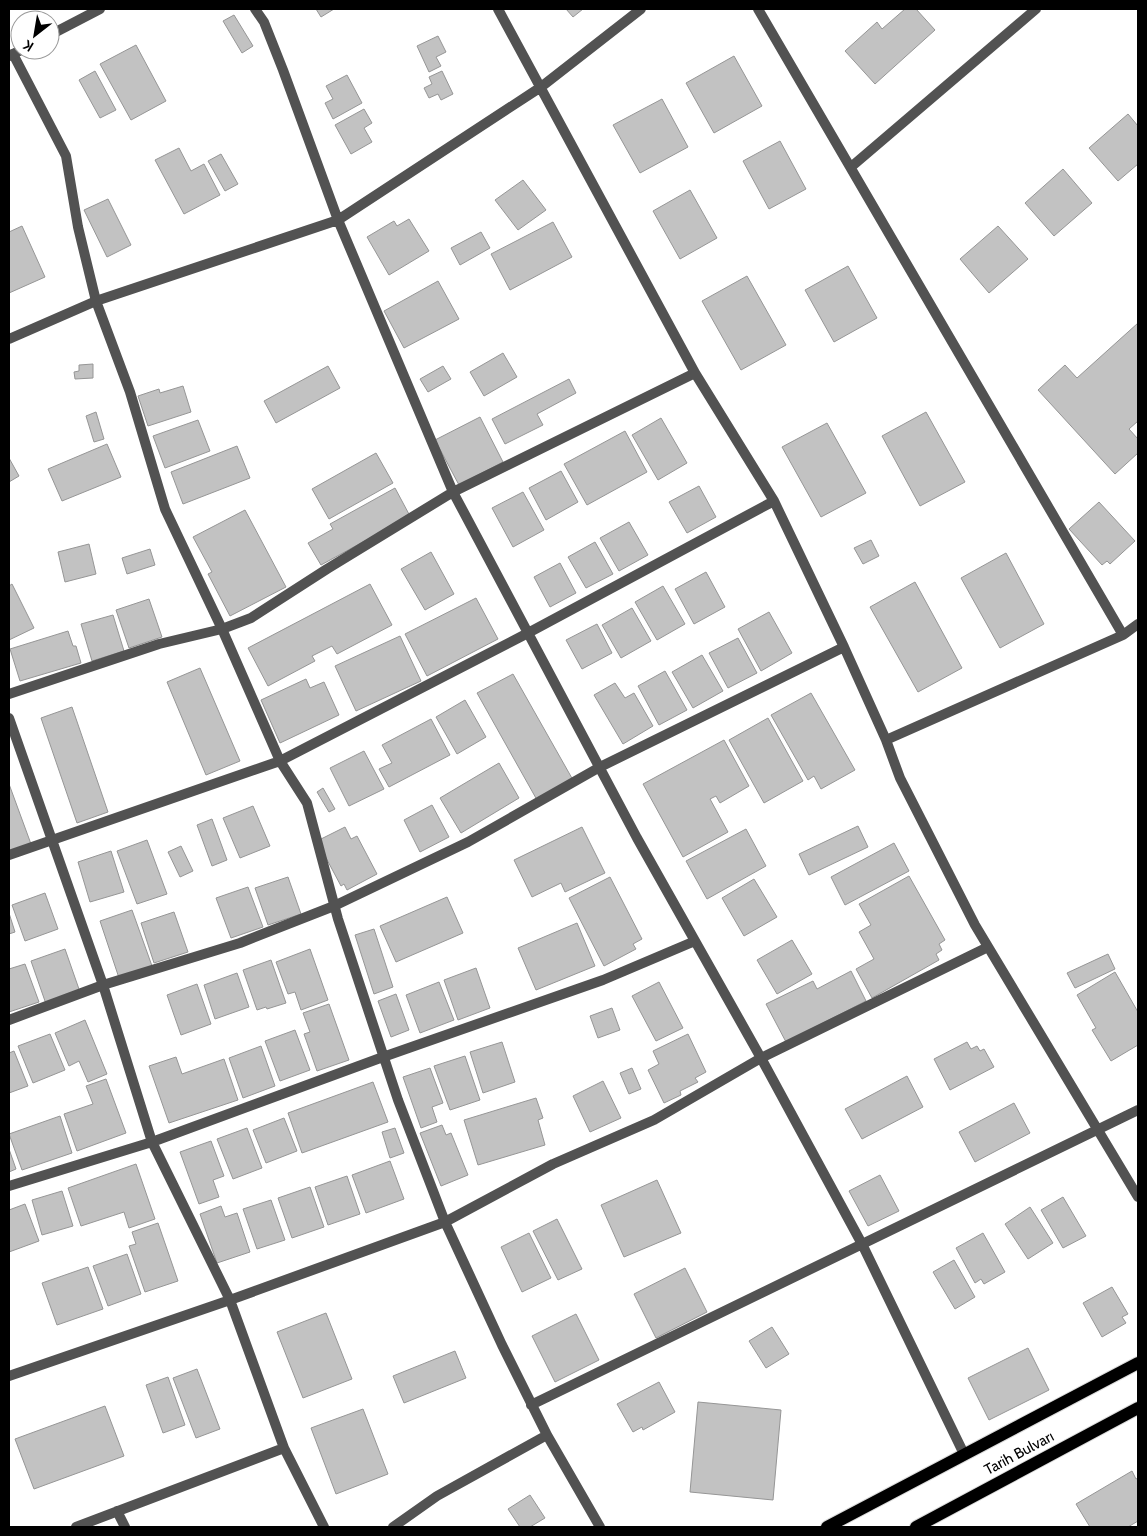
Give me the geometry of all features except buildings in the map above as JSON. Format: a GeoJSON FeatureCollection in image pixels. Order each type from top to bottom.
{"type":"FeatureCollection","features":[{"type":"Feature","properties":{"kind":"main road"},"geometry":{"type":"LineString","coordinates":[[827,1527],[1138,1364]]}},
{"type":"Feature","properties":{"kind":"main road","name":"Tarih Bulvarı"},"geometry":{"type":"LineString","coordinates":[[916,1527],[1138,1408]]}},
{"type":"Feature","properties":{"kind":"street"},"geometry":{"type":"LineString","coordinates":[[60,31],[100,9]]}},
{"type":"Feature","properties":{"kind":"street"},"geometry":{"type":"LineString","coordinates":[[255,9],[264,22],[338,220],[453,492],[600,768],[762,1058],[862,1244],[964,1454]]}},
{"type":"Feature","properties":{"kind":"street"},"geometry":{"type":"LineString","coordinates":[[498,9],[695,373],[774,502],[844,647],[886,740],[900,778],[976,925],[1138,1197]]}},
{"type":"Feature","properties":{"kind":"street"},"geometry":{"type":"LineString","coordinates":[[9,339],[96,301],[338,220],[541,87],[641,9]]}},
{"type":"Feature","properties":{"kind":"street"},"geometry":{"type":"LineString","coordinates":[[758,9],[1123,635]]}},
{"type":"Feature","properties":{"kind":"street"},"geometry":{"type":"LineString","coordinates":[[851,167],[1036,9]]}},
{"type":"Feature","properties":{"kind":"street"},"geometry":{"type":"LineString","coordinates":[[17,60],[66,156],[78,228],[96,301],[130,392],[165,509],[222,629],[280,761],[307,803],[334,906],[383,1056],[445,1222],[546,1435],[600,1527]]}},
{"type":"Feature","properties":{"kind":"street"},"geometry":{"type":"LineString","coordinates":[[9,694],[159,644],[222,629],[251,618],[327,568],[453,492],[695,373]]}},
{"type":"Feature","properties":{"kind":"street"},"geometry":{"type":"LineString","coordinates":[[9,855],[280,761],[528,633],[774,502]]}},
{"type":"Feature","properties":{"kind":"street"},"geometry":{"type":"LineString","coordinates":[[886,740],[1123,635],[1138,624]]}},
{"type":"Feature","properties":{"kind":"street"},"geometry":{"type":"LineString","coordinates":[[9,1020],[103,985],[240,943],[334,906],[468,842],[600,768],[844,647]]}},
{"type":"Feature","properties":{"kind":"street"},"geometry":{"type":"LineString","coordinates":[[9,718],[103,985],[152,1142],[230,1300],[284,1448],[324,1527]]}},
{"type":"Feature","properties":{"kind":"street"},"geometry":{"type":"LineString","coordinates":[[9,1186],[152,1142],[383,1056],[603,980],[695,941]]}},
{"type":"Feature","properties":{"kind":"street"},"geometry":{"type":"LineString","coordinates":[[9,1376],[230,1300],[445,1222],[553,1164],[654,1120],[762,1058],[988,947]]}},
{"type":"Feature","properties":{"kind":"street"},"geometry":{"type":"LineString","coordinates":[[532,1404],[1138,1110]]}},
{"type":"Feature","properties":{"kind":"street"},"geometry":{"type":"LineString","coordinates":[[393,1527],[437,1496],[546,1435]]}},
{"type":"Feature","properties":{"kind":"street"},"geometry":{"type":"LineString","coordinates":[[76,1527],[284,1448]]}},
{"type":"Feature","properties":{"kind":"street"},"geometry":{"type":"LineString","coordinates":[[117,1511],[125,1527]]}}]}
